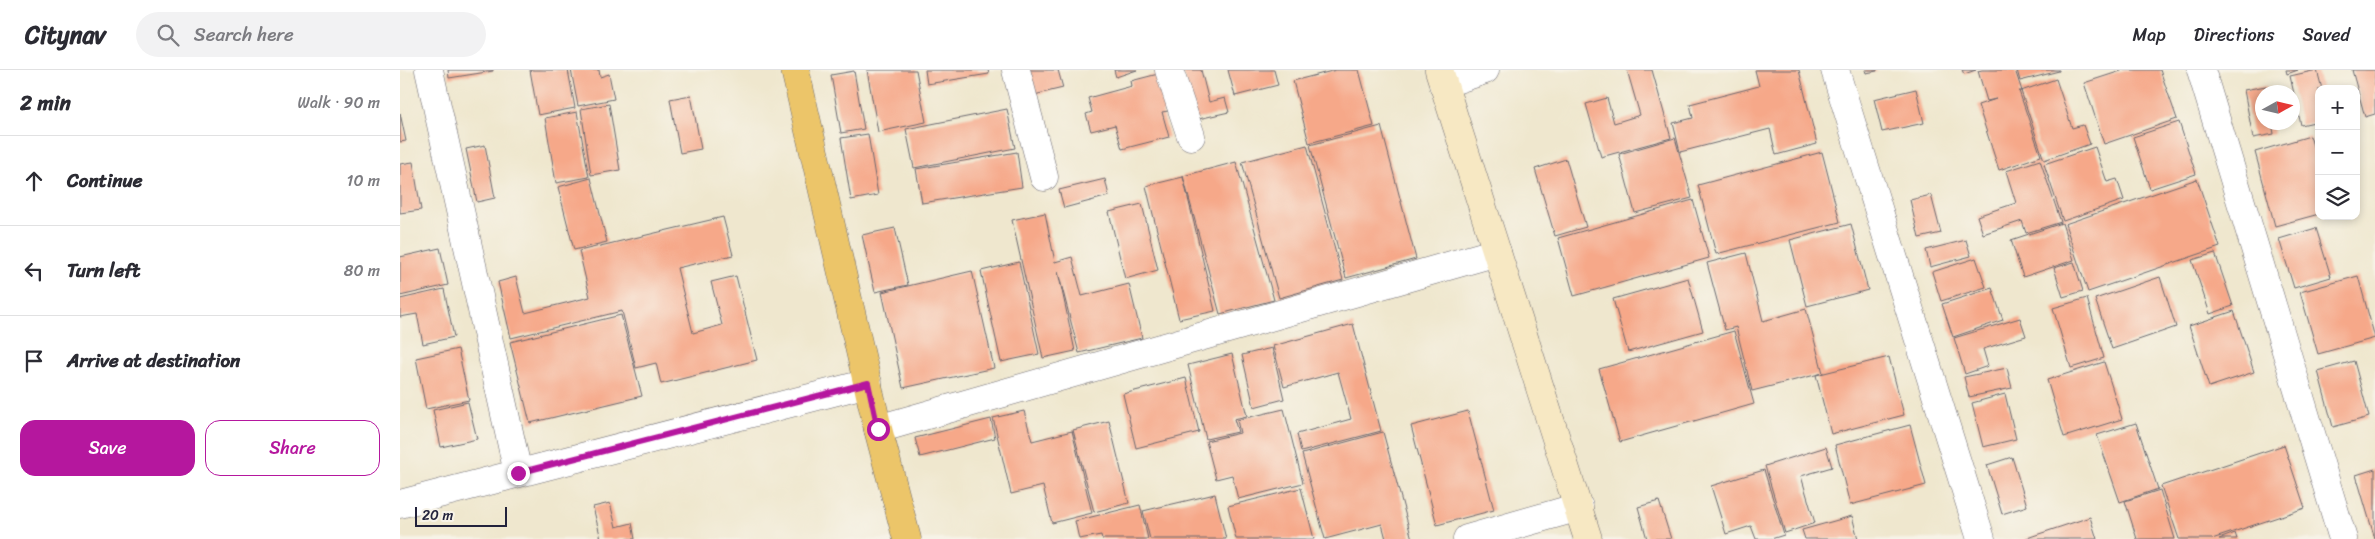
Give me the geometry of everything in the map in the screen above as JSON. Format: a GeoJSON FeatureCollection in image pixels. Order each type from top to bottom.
{"type":"FeatureCollection","features":[{"type":"Feature","properties":{"kind":"main road"},"geometry":{"type":"LineString","coordinates":[[795,70],[878,429],[907,539]]}},
{"type":"Feature","properties":{"kind":"street"},"geometry":{"type":"LineString","coordinates":[[429,70],[518,473]]}},
{"type":"Feature","properties":{"kind":"street"},"geometry":{"type":"LineString","coordinates":[[1016,70],[1044,177]]}},
{"type":"Feature","properties":{"kind":"street"},"geometry":{"type":"LineString","coordinates":[[1169,70],[1191,136]]}},
{"type":"Feature","properties":{"kind":"street"},"geometry":{"type":"LineString","coordinates":[[1485,70],[1441,77],[1588,539]]}},
{"type":"Feature","properties":{"kind":"street"},"geometry":{"type":"LineString","coordinates":[[1835,70],[1981,539]]}},
{"type":"Feature","properties":{"kind":"street"},"geometry":{"type":"LineString","coordinates":[[2200,70],[2342,539]]}},
{"type":"Feature","properties":{"kind":"street"},"geometry":{"type":"LineString","coordinates":[[878,429],[1497,252]]}},
{"type":"Feature","properties":{"kind":"street"},"geometry":{"type":"LineString","coordinates":[[400,504],[868,383]]}},
{"type":"Feature","properties":{"kind":"street"},"geometry":{"type":"LineString","coordinates":[[1467,539],[1579,507]]}},
{"type":"Feature","properties":{"kind":"building"},"geometry":{"type":"Polygon","coordinates":[[[448,70],[493,70],[493,71],[449,78],[448,70]]]}},
{"type":"Feature","properties":{"kind":"building"},"geometry":{"type":"Polygon","coordinates":[[[530,70],[568,70],[575,108],[538,115],[530,70]]]}},
{"type":"Feature","properties":{"kind":"building"},"geometry":{"type":"Polygon","coordinates":[[[571,70],[599,70],[600,77],[609,74],[614,99],[578,106],[571,70]]]}},
{"type":"Feature","properties":{"kind":"building"},"geometry":{"type":"Polygon","coordinates":[[[867,70],[916,70],[926,122],[878,132],[867,70]]]}},
{"type":"Feature","properties":{"kind":"building"},"geometry":{"type":"Polygon","coordinates":[[[925,70],[988,70],[989,74],[927,84],[925,70]]]}},
{"type":"Feature","properties":{"kind":"building"},"geometry":{"type":"Polygon","coordinates":[[[1027,70],[1058,70],[1063,88],[1034,95],[1027,70]]]}},
{"type":"Feature","properties":{"kind":"building"},"geometry":{"type":"Polygon","coordinates":[[[1114,70],[1137,70],[1116,77],[1114,70]]]}},
{"type":"Feature","properties":{"kind":"building"},"geometry":{"type":"Polygon","coordinates":[[[1183,70],[1201,70],[1209,102],[1225,98],[1229,112],[1194,120],[1183,70]]]}},
{"type":"Feature","properties":{"kind":"building"},"geometry":{"type":"Polygon","coordinates":[[[1228,70],[1274,70],[1278,85],[1235,96],[1228,70]]]}},
{"type":"Feature","properties":{"kind":"building"},"geometry":{"type":"Polygon","coordinates":[[[1336,70],[1359,70],[1374,126],[1309,143],[1293,81],[1336,70]]]}},
{"type":"Feature","properties":{"kind":"building"},"geometry":{"type":"Polygon","coordinates":[[[1627,70],[1652,70],[1671,138],[1601,157],[1586,104],[1607,98],[1614,123],[1640,115],[1627,70]]]}},
{"type":"Feature","properties":{"kind":"building"},"geometry":{"type":"Polygon","coordinates":[[[1755,70],[1799,70],[1817,144],[1776,155],[1770,129],[1680,152],[1673,123],[1693,118],[1690,104],[1759,86],[1755,70]]]}},
{"type":"Feature","properties":{"kind":"building"},"geometry":{"type":"Polygon","coordinates":[[[1865,70],[1877,70],[1877,71],[1866,73],[1865,70]]]}},
{"type":"Feature","properties":{"kind":"building"},"geometry":{"type":"Polygon","coordinates":[[[1962,70],[1976,70],[1964,74],[1962,70]]]}},
{"type":"Feature","properties":{"kind":"building"},"geometry":{"type":"Polygon","coordinates":[[[2015,70],[2022,91],[2019,91],[2041,156],[1999,170],[1978,105],[1996,99],[1987,101],[1978,71],[2015,70]]]}},
{"type":"Feature","properties":{"kind":"building"},"geometry":{"type":"Polygon","coordinates":[[[2017,70],[2059,70],[2059,71],[2020,81],[2017,70]]]}},
{"type":"Feature","properties":{"kind":"building"},"geometry":{"type":"Polygon","coordinates":[[[2124,70],[2160,70],[2177,119],[2104,144],[2084,83],[2124,70]]]}},
{"type":"Feature","properties":{"kind":"building"},"geometry":{"type":"Polygon","coordinates":[[[2286,70],[2298,70],[2287,74],[2286,70]]]}},
{"type":"Feature","properties":{"kind":"building"},"geometry":{"type":"Polygon","coordinates":[[[2317,70],[2321,85],[2315,85],[2315,122],[2301,125],[2300,85],[2292,85],[2290,76],[2317,70]]]}},
{"type":"Feature","properties":{"kind":"building"},"geometry":{"type":"Polygon","coordinates":[[[2352,70],[2375,70],[2375,114],[2365,117],[2360,99],[2360,85],[2356,85],[2352,70]]]}},
{"type":"Feature","properties":{"kind":"building"},"geometry":{"type":"Polygon","coordinates":[[[854,71],[864,129],[841,133],[831,75],[854,71]]]}},
{"type":"Feature","properties":{"kind":"building"},"geometry":{"type":"Polygon","coordinates":[[[1158,74],[1168,111],[1162,112],[1169,137],[1122,149],[1115,125],[1091,131],[1086,114],[1092,112],[1088,98],[1132,86],[1131,81],[1158,74]]]}},
{"type":"Feature","properties":{"kind":"building"},"geometry":{"type":"Polygon","coordinates":[[[2056,79],[2072,128],[2083,125],[2090,144],[2044,160],[2021,91],[2056,79]]]}},
{"type":"Feature","properties":{"kind":"building"},"geometry":{"type":"Polygon","coordinates":[[[2255,88],[2255,130],[2273,130],[2274,134],[2253,138],[2244,90],[2255,88]]]}},
{"type":"Feature","properties":{"kind":"building"},"geometry":{"type":"Polygon","coordinates":[[[1916,89],[1924,123],[1882,132],[1874,99],[1916,89]]]}},
{"type":"Feature","properties":{"kind":"building"},"geometry":{"type":"Polygon","coordinates":[[[691,95],[701,149],[680,153],[670,99],[691,95]]]}},
{"type":"Feature","properties":{"kind":"building"},"geometry":{"type":"Polygon","coordinates":[[[609,104],[620,170],[591,175],[581,109],[609,104]]]}},
{"type":"Feature","properties":{"kind":"building"},"geometry":{"type":"Polygon","coordinates":[[[1007,109],[1015,148],[914,168],[906,129],[1007,109]]]}},
{"type":"Feature","properties":{"kind":"building"},"geometry":{"type":"Polygon","coordinates":[[[577,112],[589,177],[556,183],[545,118],[577,112]]]}},
{"type":"Feature","properties":{"kind":"building"},"geometry":{"type":"Polygon","coordinates":[[[400,113],[406,141],[400,142],[400,113]]]}},
{"type":"Feature","properties":{"kind":"building"},"geometry":{"type":"Polygon","coordinates":[[[2179,122],[2196,174],[2150,189],[2133,137],[2179,122]]]}},
{"type":"Feature","properties":{"kind":"building"},"geometry":{"type":"Polygon","coordinates":[[[1381,126],[1416,259],[1346,278],[1310,145],[1381,126]]]}},
{"type":"Feature","properties":{"kind":"building"},"geometry":{"type":"Polygon","coordinates":[[[868,134],[878,195],[851,200],[841,138],[868,134]]]}},
{"type":"Feature","properties":{"kind":"building"},"geometry":{"type":"Polygon","coordinates":[[[2310,136],[2315,152],[2315,215],[2275,226],[2255,152],[2310,136]]]}},
{"type":"Feature","properties":{"kind":"building"},"geometry":{"type":"Polygon","coordinates":[[[1675,138],[1692,198],[1635,213],[1619,154],[1675,138]]]}},
{"type":"Feature","properties":{"kind":"building"},"geometry":{"type":"Polygon","coordinates":[[[485,145],[495,198],[477,202],[466,149],[485,145]]]}},
{"type":"Feature","properties":{"kind":"building"},"geometry":{"type":"Polygon","coordinates":[[[1307,145],[1343,280],[1279,298],[1242,162],[1307,145]]]}},
{"type":"Feature","properties":{"kind":"building"},"geometry":{"type":"Polygon","coordinates":[[[2095,147],[2107,182],[2117,179],[2124,200],[2063,221],[2044,164],[2095,147]]]}},
{"type":"Feature","properties":{"kind":"building"},"geometry":{"type":"Polygon","coordinates":[[[1017,152],[1022,187],[922,203],[916,169],[1017,152]]]}},
{"type":"Feature","properties":{"kind":"building"},"geometry":{"type":"Polygon","coordinates":[[[1822,152],[1840,222],[1716,254],[1698,185],[1822,152]]]}},
{"type":"Feature","properties":{"kind":"building"},"geometry":{"type":"Polygon","coordinates":[[[1566,159],[1586,227],[1555,236],[1535,169],[1566,159]]]}},
{"type":"Feature","properties":{"kind":"building"},"geometry":{"type":"Polygon","coordinates":[[[2040,160],[2061,222],[2026,233],[2022,221],[1983,234],[1977,216],[2016,203],[2006,171],[2040,160]]]}},
{"type":"Feature","properties":{"kind":"building"},"geometry":{"type":"Polygon","coordinates":[[[413,162],[421,210],[400,213],[400,164],[413,162]]]}},
{"type":"Feature","properties":{"kind":"building"},"geometry":{"type":"Polygon","coordinates":[[[1236,162],[1274,300],[1220,314],[1183,176],[1236,162]]]}},
{"type":"Feature","properties":{"kind":"building"},"geometry":{"type":"Polygon","coordinates":[[[1183,177],[1215,311],[1179,319],[1146,186],[1183,177]]]}},
{"type":"Feature","properties":{"kind":"building"},"geometry":{"type":"Polygon","coordinates":[[[591,178],[607,242],[574,250],[558,187],[591,178]]]}},
{"type":"Feature","properties":{"kind":"building"},"geometry":{"type":"Polygon","coordinates":[[[1105,179],[1109,196],[1064,208],[1059,190],[1105,179]]]}},
{"type":"Feature","properties":{"kind":"building"},"geometry":{"type":"Polygon","coordinates":[[[2197,179],[2220,247],[2088,292],[2065,224],[2197,179]]]}},
{"type":"Feature","properties":{"kind":"building"},"geometry":{"type":"Polygon","coordinates":[[[1931,195],[1941,233],[1919,238],[1910,200],[1931,195]]]}},
{"type":"Feature","properties":{"kind":"building"},"geometry":{"type":"Polygon","coordinates":[[[1693,200],[1709,258],[1574,296],[1558,238],[1693,200]]]}},
{"type":"Feature","properties":{"kind":"building"},"geometry":{"type":"Polygon","coordinates":[[[1142,204],[1158,270],[1125,279],[1109,212],[1142,204]]]}},
{"type":"Feature","properties":{"kind":"building"},"geometry":{"type":"Polygon","coordinates":[[[1045,213],[1055,262],[1072,257],[1082,296],[1129,284],[1142,338],[1079,353],[1058,272],[1075,351],[1043,358],[1012,220],[1045,213]]]}},
{"type":"Feature","properties":{"kind":"building"},"geometry":{"type":"Polygon","coordinates":[[[723,217],[733,255],[677,268],[693,333],[722,325],[711,282],[736,276],[757,360],[661,384],[656,363],[636,368],[622,311],[511,338],[498,282],[516,277],[525,313],[590,297],[579,251],[723,217]]]}},
{"type":"Feature","properties":{"kind":"building"},"geometry":{"type":"Polygon","coordinates":[[[2062,223],[2074,260],[2023,277],[2011,240],[2062,223]]]}},
{"type":"Feature","properties":{"kind":"building"},"geometry":{"type":"Polygon","coordinates":[[[1851,224],[1868,290],[1807,306],[1790,240],[1851,224]]]}},
{"type":"Feature","properties":{"kind":"building"},"geometry":{"type":"Polygon","coordinates":[[[895,228],[908,285],[875,292],[862,235],[895,228]]]}},
{"type":"Feature","properties":{"kind":"building"},"geometry":{"type":"Polygon","coordinates":[[[2316,228],[2331,277],[2294,288],[2279,239],[2316,228]]]}},
{"type":"Feature","properties":{"kind":"building"},"geometry":{"type":"Polygon","coordinates":[[[1966,240],[1971,256],[1930,267],[1926,250],[1966,240]]]}},
{"type":"Feature","properties":{"kind":"building"},"geometry":{"type":"Polygon","coordinates":[[[440,248],[448,285],[400,296],[400,257],[440,248]]]}},
{"type":"Feature","properties":{"kind":"building"},"geometry":{"type":"Polygon","coordinates":[[[1746,253],[1763,321],[1806,309],[1823,373],[1752,391],[1736,327],[1725,330],[1707,263],[1746,253]]]}},
{"type":"Feature","properties":{"kind":"building"},"geometry":{"type":"Polygon","coordinates":[[[2215,253],[2233,306],[2210,314],[2192,260],[2215,253]]]}},
{"type":"Feature","properties":{"kind":"building"},"geometry":{"type":"Polygon","coordinates":[[[1976,258],[1986,287],[1941,301],[1932,272],[1976,258]]]}},
{"type":"Feature","properties":{"kind":"building"},"geometry":{"type":"Polygon","coordinates":[[[1019,262],[1039,354],[1001,362],[981,271],[1019,262]]]}},
{"type":"Feature","properties":{"kind":"building"},"geometry":{"type":"Polygon","coordinates":[[[2074,262],[2083,291],[2063,297],[2054,268],[2074,262]]]}},
{"type":"Feature","properties":{"kind":"building"},"geometry":{"type":"Polygon","coordinates":[[[972,271],[994,368],[903,388],[882,292],[972,271]]]}},
{"type":"Feature","properties":{"kind":"building"},"geometry":{"type":"Polygon","coordinates":[[[2358,276],[2375,338],[2318,354],[2300,292],[2358,276]]]}},
{"type":"Feature","properties":{"kind":"building"},"geometry":{"type":"Polygon","coordinates":[[[2160,277],[2176,327],[2112,349],[2095,299],[2160,277]]]}},
{"type":"Feature","properties":{"kind":"building"},"geometry":{"type":"Polygon","coordinates":[[[1688,278],[1703,331],[1628,352],[1613,299],[1688,278]]]}},
{"type":"Feature","properties":{"kind":"building"},"geometry":{"type":"Polygon","coordinates":[[[1992,288],[2003,320],[1953,337],[1942,304],[1992,288]]]}},
{"type":"Feature","properties":{"kind":"building"},"geometry":{"type":"Polygon","coordinates":[[[444,289],[454,337],[423,344],[417,314],[400,317],[400,299],[444,289]]]}},
{"type":"Feature","properties":{"kind":"building"},"geometry":{"type":"Polygon","coordinates":[[[2087,298],[2104,358],[2071,368],[2053,308],[2087,298]]]}},
{"type":"Feature","properties":{"kind":"building"},"geometry":{"type":"Polygon","coordinates":[[[2234,311],[2254,372],[2209,387],[2189,326],[2234,311]]]}},
{"type":"Feature","properties":{"kind":"building"},"geometry":{"type":"Polygon","coordinates":[[[621,315],[642,396],[530,423],[510,342],[621,315]]]}},
{"type":"Feature","properties":{"kind":"building"},"geometry":{"type":"Polygon","coordinates":[[[2020,318],[2026,336],[1983,349],[1988,366],[1965,374],[1954,338],[2020,318]]]}},
{"type":"Feature","properties":{"kind":"building"},"geometry":{"type":"Polygon","coordinates":[[[1353,324],[1381,431],[1301,452],[1297,434],[1351,419],[1338,372],[1284,387],[1273,346],[1353,324]]]}},
{"type":"Feature","properties":{"kind":"building"},"geometry":{"type":"Polygon","coordinates":[[[1734,331],[1754,404],[1620,442],[1599,369],[1734,331]]]}},
{"type":"Feature","properties":{"kind":"building"},"geometry":{"type":"Polygon","coordinates":[[[1272,348],[1284,399],[1254,407],[1242,355],[1272,348]]]}},
{"type":"Feature","properties":{"kind":"building"},"geometry":{"type":"Polygon","coordinates":[[[458,349],[469,400],[426,409],[416,358],[458,349]]]}},
{"type":"Feature","properties":{"kind":"building"},"geometry":{"type":"Polygon","coordinates":[[[1232,354],[1247,416],[1234,419],[1238,432],[1206,439],[1188,365],[1232,354]]]}},
{"type":"Feature","properties":{"kind":"building"},"geometry":{"type":"Polygon","coordinates":[[[1889,357],[1904,415],[1831,434],[1816,375],[1889,357]]]}},
{"type":"Feature","properties":{"kind":"building"},"geometry":{"type":"Polygon","coordinates":[[[2354,361],[2369,417],[2333,427],[2318,371],[2354,361]]]}},
{"type":"Feature","properties":{"kind":"building"},"geometry":{"type":"Polygon","coordinates":[[[2104,362],[2122,419],[2064,437],[2047,380],[2104,362]]]}},
{"type":"Feature","properties":{"kind":"building"},"geometry":{"type":"Polygon","coordinates":[[[2007,368],[2012,388],[1969,397],[1964,377],[2007,368]]]}},
{"type":"Feature","properties":{"kind":"building"},"geometry":{"type":"Polygon","coordinates":[[[1186,378],[1199,432],[1136,448],[1123,394],[1186,378]]]}},
{"type":"Feature","properties":{"kind":"building"},"geometry":{"type":"Polygon","coordinates":[[[2005,394],[2016,439],[1983,447],[1972,403],[2005,394]]]}},
{"type":"Feature","properties":{"kind":"building"},"geometry":{"type":"Polygon","coordinates":[[[468,402],[477,439],[441,447],[433,410],[468,402]]]}},
{"type":"Feature","properties":{"kind":"building"},"geometry":{"type":"Polygon","coordinates":[[[1284,409],[1303,483],[1238,499],[1232,475],[1216,479],[1206,441],[1240,433],[1237,420],[1284,409]]]}},
{"type":"Feature","properties":{"kind":"building"},"geometry":{"type":"Polygon","coordinates":[[[1024,411],[1032,441],[1072,431],[1092,513],[1052,523],[1043,486],[1011,494],[993,418],[1024,411]]]}},
{"type":"Feature","properties":{"kind":"building"},"geometry":{"type":"Polygon","coordinates":[[[1468,411],[1494,510],[1437,525],[1411,426],[1468,411]]]}},
{"type":"Feature","properties":{"kind":"building"},"geometry":{"type":"Polygon","coordinates":[[[991,419],[995,438],[920,457],[915,438],[991,419]]]}},
{"type":"Feature","properties":{"kind":"building"},"geometry":{"type":"Polygon","coordinates":[[[1109,421],[1129,503],[1094,512],[1073,430],[1109,421]]]}},
{"type":"Feature","properties":{"kind":"building"},"geometry":{"type":"Polygon","coordinates":[[[2136,423],[2158,489],[2120,502],[2097,435],[2136,423]]]}},
{"type":"Feature","properties":{"kind":"building"},"geometry":{"type":"Polygon","coordinates":[[[1910,425],[1926,485],[1850,505],[1835,445],[1910,425]]]}},
{"type":"Feature","properties":{"kind":"building"},"geometry":{"type":"Polygon","coordinates":[[[1383,432],[1412,539],[1386,539],[1382,524],[1325,539],[1302,454],[1383,432]]]}},
{"type":"Feature","properties":{"kind":"building"},"geometry":{"type":"Polygon","coordinates":[[[2284,445],[2305,508],[2212,539],[2179,539],[2161,486],[2284,445]]]}},
{"type":"Feature","properties":{"kind":"building"},"geometry":{"type":"Polygon","coordinates":[[[1826,447],[1832,467],[1801,476],[1815,523],[1785,533],[1765,466],[1826,447]]]}},
{"type":"Feature","properties":{"kind":"building"},"geometry":{"type":"Polygon","coordinates":[[[2012,457],[2027,506],[2002,514],[1987,465],[2012,457]]]}},
{"type":"Feature","properties":{"kind":"building"},"geometry":{"type":"Polygon","coordinates":[[[2375,469],[2375,539],[2356,475],[2375,469]]]}},
{"type":"Feature","properties":{"kind":"building"},"geometry":{"type":"Polygon","coordinates":[[[1764,470],[1784,535],[1771,539],[1756,539],[1751,526],[1726,534],[1711,486],[1764,470]]]}},
{"type":"Feature","properties":{"kind":"building"},"geometry":{"type":"Polygon","coordinates":[[[1301,488],[1314,539],[1236,539],[1228,506],[1301,488]]]}},
{"type":"Feature","properties":{"kind":"building"},"geometry":{"type":"Polygon","coordinates":[[[2160,490],[2175,539],[2137,539],[2125,501],[2160,490]]]}},
{"type":"Feature","properties":{"kind":"building"},"geometry":{"type":"Polygon","coordinates":[[[1215,494],[1226,539],[1150,539],[1143,511],[1215,494]]]}},
{"type":"Feature","properties":{"kind":"building"},"geometry":{"type":"Polygon","coordinates":[[[1659,501],[1671,539],[1647,539],[1638,507],[1659,501]]]}},
{"type":"Feature","properties":{"kind":"building"},"geometry":{"type":"Polygon","coordinates":[[[610,503],[616,527],[632,523],[635,539],[601,539],[593,507],[610,503]]]}},
{"type":"Feature","properties":{"kind":"building"},"geometry":{"type":"Polygon","coordinates":[[[1140,505],[1148,539],[1102,539],[1101,535],[1079,539],[1075,521],[1140,505]]]}},
{"type":"Feature","properties":{"kind":"building"},"geometry":{"type":"Polygon","coordinates":[[[1852,516],[1858,539],[1805,539],[1802,530],[1852,516]]]}},
{"type":"Feature","properties":{"kind":"building"},"geometry":{"type":"Polygon","coordinates":[[[2090,517],[2097,539],[2024,539],[2090,517]]]}},
{"type":"Feature","properties":{"kind":"building"},"geometry":{"type":"Polygon","coordinates":[[[2235,533],[2237,539],[2219,539],[2235,533]]]}},
{"type":"Feature","properties":{"kind":"route"},"geometry":{"type":"LineString","coordinates":[[518,473],[868,383],[878,429]]}}]}
